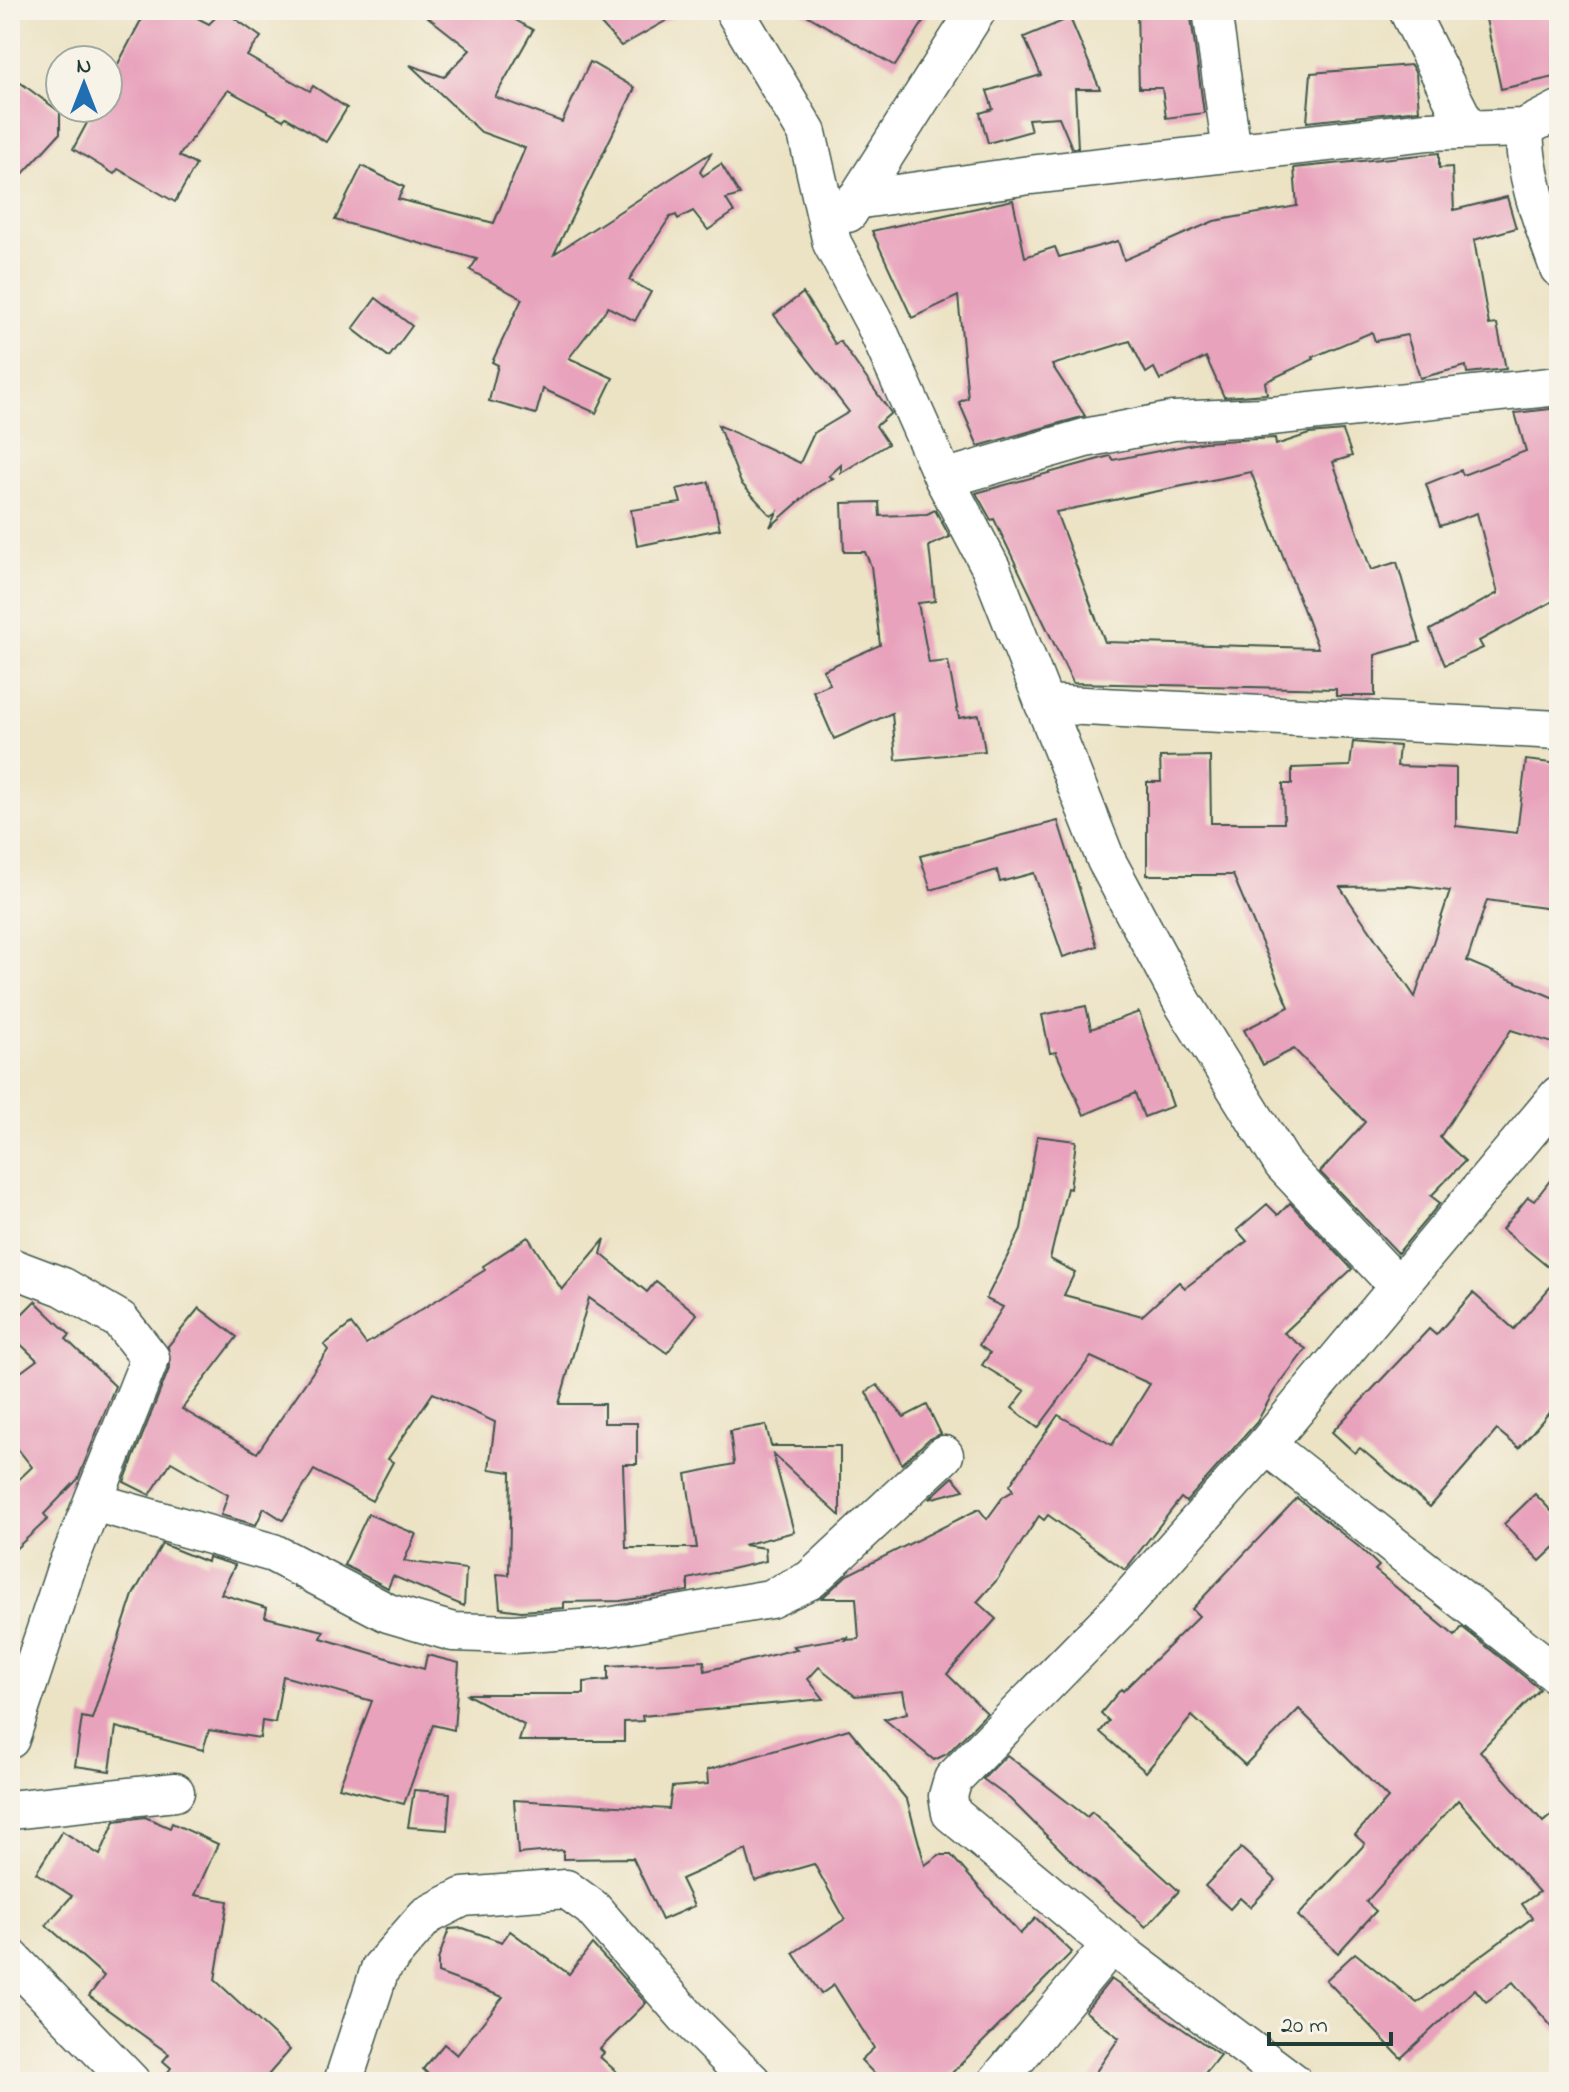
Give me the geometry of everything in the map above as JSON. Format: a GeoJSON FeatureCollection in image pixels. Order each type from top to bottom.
{"type":"FeatureCollection","features":[{"type":"Feature","properties":{"kind":"street"},"geometry":{"type":"LineString","coordinates":[[734,10],[807,133],[832,243],[875,324],[944,479],[991,568],[1106,860],[1183,1003],[1283,1164],[1399,1287]]}},
{"type":"Feature","properties":{"kind":"street"},"geometry":{"type":"LineString","coordinates":[[832,243],[855,200],[977,10]]}},
{"type":"Feature","properties":{"kind":"street"},"geometry":{"type":"LineString","coordinates":[[1212,10],[1232,152]]}},
{"type":"Feature","properties":{"kind":"street"},"geometry":{"type":"LineString","coordinates":[[1408,10],[1468,129]]}},
{"type":"Feature","properties":{"kind":"street"},"geometry":{"type":"LineString","coordinates":[[855,200],[1232,152],[1468,129],[1524,128],[1559,110]]}},
{"type":"Feature","properties":{"kind":"street"},"geometry":{"type":"LineString","coordinates":[[1524,128],[1525,161],[1534,200],[1559,268]]}},
{"type":"Feature","properties":{"kind":"street"},"geometry":{"type":"LineString","coordinates":[[944,479],[1085,438],[1173,421],[1261,417],[1559,386]]}},
{"type":"Feature","properties":{"kind":"street"},"geometry":{"type":"LineString","coordinates":[[1044,704],[1559,730]]}},
{"type":"Feature","properties":{"kind":"street"},"geometry":{"type":"LineString","coordinates":[[1293,2082],[1111,1945],[951,1813],[950,1788],[953,1779],[1120,1609],[1554,1111]]}},
{"type":"Feature","properties":{"kind":"street"},"geometry":{"type":"LineString","coordinates":[[10,1267],[63,1287],[120,1320],[150,1358],[66,1569],[10,1739]]}},
{"type":"Feature","properties":{"kind":"street"},"geometry":{"type":"LineString","coordinates":[[1266,1445],[1554,1663]]}},
{"type":"Feature","properties":{"kind":"street"},"geometry":{"type":"LineString","coordinates":[[94,1502],[273,1553],[388,1613],[453,1632],[514,1634],[608,1627],[770,1599],[810,1580],[944,1455]]}},
{"type":"Feature","properties":{"kind":"street"},"geometry":{"type":"LineString","coordinates":[[10,1810],[175,1792]]}},
{"type":"Feature","properties":{"kind":"street"},"geometry":{"type":"LineString","coordinates":[[343,2082],[380,1969],[426,1916],[463,1897],[566,1889],[592,1908],[686,2016],[752,2082]]}},
{"type":"Feature","properties":{"kind":"street"},"geometry":{"type":"LineString","coordinates":[[997,2082],[1111,1945]]}},
{"type":"Feature","properties":{"kind":"street"},"geometry":{"type":"LineString","coordinates":[[10,1957],[131,2082]]}},
{"type":"Feature","properties":{"kind":"building"},"geometry":{"type":"Polygon","coordinates":[[[154,10],[182,10],[209,24],[223,10],[261,37],[247,56],[310,91],[313,86],[347,108],[326,142],[286,117],[283,120],[228,90],[179,156],[196,165],[175,202],[118,169],[114,174],[73,149],[86,124],[124,124],[124,52],[140,22],[154,10]]]}},
{"type":"Feature","properties":{"kind":"building"},"geometry":{"type":"Polygon","coordinates":[[[419,10],[498,10],[533,30],[495,97],[562,122],[590,62],[635,88],[554,254],[712,152],[700,172],[703,176],[721,164],[740,195],[726,199],[734,212],[708,230],[693,211],[678,219],[676,215],[670,217],[629,280],[651,292],[635,321],[608,307],[569,358],[613,378],[596,413],[543,389],[536,414],[489,401],[498,365],[492,362],[522,299],[470,270],[477,259],[335,220],[362,166],[404,187],[398,199],[494,223],[525,148],[481,132],[410,65],[444,77],[470,50],[419,10]]]}},
{"type":"Feature","properties":{"kind":"building"},"geometry":{"type":"Polygon","coordinates":[[[588,10],[685,10],[621,46],[588,10]]]}},
{"type":"Feature","properties":{"kind":"building"},"geometry":{"type":"Polygon","coordinates":[[[798,10],[931,10],[895,66],[798,10]]]}},
{"type":"Feature","properties":{"kind":"building"},"geometry":{"type":"Polygon","coordinates":[[[1137,10],[1190,10],[1204,113],[1166,118],[1162,88],[1139,88],[1137,10]]]}},
{"type":"Feature","properties":{"kind":"building"},"geometry":{"type":"Polygon","coordinates":[[[1484,10],[1559,10],[1559,76],[1501,89],[1484,10]]]}},
{"type":"Feature","properties":{"kind":"building"},"geometry":{"type":"Polygon","coordinates":[[[1070,18],[1100,89],[1075,89],[1078,148],[1072,148],[1059,117],[1028,119],[1031,131],[988,143],[980,113],[993,109],[987,91],[1041,75],[1024,37],[1070,18]]]}},
{"type":"Feature","properties":{"kind":"building"},"geometry":{"type":"Polygon","coordinates":[[[1411,65],[1416,74],[1419,110],[1307,122],[1311,73],[1411,65]]]}},
{"type":"Feature","properties":{"kind":"building"},"geometry":{"type":"Polygon","coordinates":[[[10,75],[44,100],[44,124],[60,124],[60,133],[10,188],[10,75]]]}},
{"type":"Feature","properties":{"kind":"building"},"geometry":{"type":"Polygon","coordinates":[[[1439,153],[1439,168],[1452,167],[1454,210],[1507,197],[1516,228],[1474,240],[1489,325],[1497,324],[1506,369],[1467,373],[1466,366],[1420,378],[1407,335],[1375,341],[1372,332],[1265,382],[1267,394],[1224,397],[1206,357],[1160,380],[1154,368],[1146,373],[1130,341],[1052,365],[1085,416],[978,446],[959,402],[968,398],[958,296],[912,318],[872,231],[1013,200],[1025,257],[1055,247],[1059,257],[1118,241],[1124,260],[1214,221],[1297,206],[1294,168],[1439,153]]]}},
{"type":"Feature","properties":{"kind":"building"},"geometry":{"type":"Polygon","coordinates":[[[803,293],[835,344],[840,341],[891,413],[876,426],[888,444],[841,473],[841,465],[829,476],[833,478],[811,491],[770,527],[777,512],[771,516],[741,483],[718,425],[800,463],[814,433],[849,412],[774,315],[803,293]]]}},
{"type":"Feature","properties":{"kind":"building"},"geometry":{"type":"Polygon","coordinates":[[[376,298],[412,326],[389,357],[353,329],[376,298]]]}},
{"type":"Feature","properties":{"kind":"building"},"geometry":{"type":"Polygon","coordinates":[[[1559,408],[1559,598],[1479,641],[1483,648],[1445,665],[1430,630],[1498,593],[1477,513],[1440,526],[1426,484],[1461,470],[1463,475],[1526,451],[1515,413],[1559,408]]]}},
{"type":"Feature","properties":{"kind":"building"},"geometry":{"type":"Polygon","coordinates":[[[1343,431],[1352,456],[1333,462],[1371,570],[1397,562],[1420,642],[1375,655],[1375,696],[1336,696],[1336,689],[1073,683],[994,519],[991,520],[976,493],[1110,456],[1113,460],[1204,442],[1275,438],[1276,445],[1309,434],[1343,431]],[[1251,472],[1056,512],[1105,642],[1318,648],[1251,472]]]}},
{"type":"Feature","properties":{"kind":"building"},"geometry":{"type":"Polygon","coordinates":[[[709,482],[720,529],[637,546],[631,510],[681,503],[677,489],[709,482]]]}},
{"type":"Feature","properties":{"kind":"building"},"geometry":{"type":"Polygon","coordinates":[[[879,502],[880,516],[927,514],[935,510],[950,537],[929,546],[935,601],[918,603],[929,663],[948,661],[959,718],[979,715],[985,751],[896,760],[892,713],[834,739],[813,691],[830,684],[823,670],[880,645],[871,566],[865,552],[844,552],[842,503],[879,502]]]}},
{"type":"Feature","properties":{"kind":"building"},"geometry":{"type":"Polygon","coordinates":[[[1353,742],[1399,746],[1397,766],[1456,768],[1456,826],[1517,833],[1526,760],[1559,764],[1559,910],[1487,900],[1467,961],[1559,1000],[1559,1045],[1511,1030],[1440,1137],[1465,1161],[1431,1196],[1440,1203],[1398,1253],[1320,1172],[1365,1122],[1294,1049],[1263,1065],[1244,1030],[1289,1007],[1233,875],[1147,875],[1147,782],[1161,782],[1160,757],[1210,756],[1211,823],[1284,823],[1283,784],[1292,784],[1292,768],[1350,766],[1353,742]],[[1410,886],[1340,887],[1415,997],[1450,891],[1410,886]]]}},
{"type":"Feature","properties":{"kind":"building"},"geometry":{"type":"Polygon","coordinates":[[[1058,821],[1097,946],[1063,957],[1034,873],[1000,882],[997,870],[931,890],[920,856],[1058,821]]]}},
{"type":"Feature","properties":{"kind":"building"},"geometry":{"type":"Polygon","coordinates":[[[1086,1006],[1091,1029],[1139,1012],[1173,1106],[1144,1117],[1135,1093],[1084,1115],[1056,1052],[1050,1053],[1042,1015],[1086,1006]]]}},
{"type":"Feature","properties":{"kind":"building"},"geometry":{"type":"Polygon","coordinates":[[[1037,1136],[1076,1141],[1070,1189],[1067,1188],[1050,1259],[1075,1272],[1064,1295],[1142,1316],[1179,1282],[1185,1288],[1247,1241],[1237,1230],[1267,1204],[1278,1215],[1290,1203],[1352,1269],[1284,1333],[1306,1349],[1274,1391],[1257,1422],[1186,1502],[1181,1498],[1125,1570],[1048,1515],[1044,1520],[1039,1516],[997,1580],[977,1602],[996,1619],[947,1674],[987,1713],[947,1754],[934,1760],[884,1719],[907,1713],[903,1691],[855,1696],[819,1667],[808,1679],[824,1699],[642,1716],[643,1721],[624,1722],[624,1741],[519,1741],[524,1725],[466,1694],[584,1694],[584,1682],[608,1680],[608,1666],[704,1661],[705,1671],[797,1649],[793,1646],[849,1637],[845,1640],[859,1639],[856,1598],[822,1598],[847,1575],[979,1509],[987,1519],[1003,1497],[1013,1491],[1010,1485],[1058,1415],[1112,1445],[1150,1384],[1091,1357],[1038,1428],[1012,1408],[1025,1391],[982,1365],[990,1353],[979,1345],[1003,1307],[986,1299],[1021,1229],[1037,1136]]]}},
{"type":"Feature","properties":{"kind":"building"},"geometry":{"type":"Polygon","coordinates":[[[1559,1169],[1559,1276],[1502,1229],[1528,1197],[1534,1201],[1559,1169]]]}},
{"type":"Feature","properties":{"kind":"building"},"geometry":{"type":"Polygon","coordinates":[[[528,1237],[562,1290],[605,1239],[601,1254],[647,1292],[656,1281],[697,1314],[667,1353],[589,1298],[559,1404],[604,1404],[604,1423],[637,1423],[637,1464],[623,1464],[626,1548],[697,1548],[686,1474],[734,1464],[730,1431],[766,1425],[771,1446],[840,1446],[840,1516],[773,1454],[794,1532],[743,1545],[765,1548],[766,1561],[688,1579],[688,1591],[620,1601],[564,1602],[564,1608],[521,1611],[500,1608],[497,1574],[509,1575],[511,1472],[489,1469],[495,1422],[433,1393],[388,1459],[393,1462],[372,1501],[314,1470],[283,1520],[264,1508],[256,1525],[221,1515],[228,1495],[171,1462],[150,1495],[124,1482],[170,1366],[168,1346],[199,1308],[237,1337],[182,1409],[257,1453],[328,1350],[324,1345],[351,1324],[366,1344],[485,1270],[483,1266],[528,1237]]]}},
{"type":"Feature","properties":{"kind":"building"},"geometry":{"type":"Polygon","coordinates":[[[1559,1277],[1559,1401],[1519,1448],[1497,1430],[1430,1507],[1360,1448],[1355,1453],[1332,1432],[1429,1329],[1436,1335],[1473,1293],[1514,1329],[1559,1277]]]}},
{"type":"Feature","properties":{"kind":"building"},"geometry":{"type":"Polygon","coordinates":[[[35,1301],[70,1335],[66,1339],[115,1386],[78,1479],[44,1514],[48,1519],[10,1554],[10,1478],[15,1483],[32,1467],[10,1439],[10,1380],[37,1360],[10,1334],[10,1326],[35,1301]]]}},
{"type":"Feature","properties":{"kind":"building"},"geometry":{"type":"Polygon","coordinates":[[[877,1385],[904,1417],[927,1405],[941,1434],[929,1439],[902,1464],[866,1392],[877,1385]]]}},
{"type":"Feature","properties":{"kind":"building"},"geometry":{"type":"Polygon","coordinates":[[[953,1477],[964,1490],[929,1499],[953,1477]]]}},
{"type":"Feature","properties":{"kind":"building"},"geometry":{"type":"Polygon","coordinates":[[[1535,1494],[1559,1519],[1559,1543],[1540,1561],[1504,1524],[1535,1494]]]}},
{"type":"Feature","properties":{"kind":"building"},"geometry":{"type":"Polygon","coordinates":[[[1297,1498],[1359,1547],[1379,1566],[1375,1570],[1455,1636],[1462,1627],[1540,1689],[1480,1751],[1543,1822],[1559,1808],[1559,2035],[1513,1982],[1486,2002],[1475,1989],[1401,2058],[1326,1980],[1355,1953],[1417,2003],[1532,1918],[1522,1904],[1539,1892],[1458,1800],[1366,1902],[1376,1911],[1338,1953],[1298,1916],[1365,1844],[1355,1835],[1388,1798],[1299,1709],[1245,1765],[1192,1716],[1146,1772],[1100,1732],[1109,1721],[1101,1713],[1121,1689],[1123,1691],[1199,1616],[1192,1609],[1297,1498]]]}},
{"type":"Feature","properties":{"kind":"building"},"geometry":{"type":"Polygon","coordinates":[[[368,1514],[416,1534],[404,1561],[466,1569],[464,1606],[393,1576],[388,1588],[344,1565],[368,1514]]]}},
{"type":"Feature","properties":{"kind":"building"},"geometry":{"type":"Polygon","coordinates":[[[162,1544],[207,1562],[208,1557],[235,1565],[221,1594],[267,1608],[265,1617],[324,1631],[321,1638],[424,1669],[427,1655],[459,1663],[454,1730],[433,1725],[404,1804],[339,1787],[372,1701],[283,1676],[275,1723],[262,1721],[260,1738],[209,1730],[203,1750],[116,1727],[110,1771],[75,1766],[82,1717],[92,1719],[133,1595],[162,1544]]]}},
{"type":"Feature","properties":{"kind":"building"},"geometry":{"type":"Polygon","coordinates":[[[849,1729],[907,1800],[925,1865],[939,1855],[951,1855],[1020,1934],[1036,1918],[1072,1952],[943,2082],[882,2082],[861,2060],[874,2048],[834,1985],[821,1994],[793,1953],[845,1919],[814,1864],[755,1881],[746,1850],[681,1879],[694,1906],[662,1920],[633,1858],[563,1859],[563,1850],[518,1854],[514,1800],[669,1809],[672,1787],[708,1784],[707,1770],[849,1729]]]}},
{"type":"Feature","properties":{"kind":"building"},"geometry":{"type":"Polygon","coordinates":[[[1007,1755],[1087,1817],[1092,1812],[1179,1891],[1146,1927],[1087,1876],[1010,1799],[983,1779],[1007,1755]]]}},
{"type":"Feature","properties":{"kind":"building"},"geometry":{"type":"Polygon","coordinates":[[[414,1790],[450,1793],[447,1830],[408,1827],[414,1790]]]}},
{"type":"Feature","properties":{"kind":"building"},"geometry":{"type":"Polygon","coordinates":[[[145,1817],[170,1828],[172,1823],[218,1844],[195,1895],[228,1901],[215,1980],[290,2050],[262,2082],[160,2082],[171,2068],[163,2061],[169,2054],[89,1996],[104,1976],[46,1925],[72,1896],[36,1873],[62,1831],[100,1855],[115,1821],[145,1817]]]}},
{"type":"Feature","properties":{"kind":"building"},"geometry":{"type":"Polygon","coordinates":[[[1241,1848],[1276,1880],[1250,1907],[1240,1898],[1230,1909],[1205,1886],[1241,1848]]]}},
{"type":"Feature","properties":{"kind":"building"},"geometry":{"type":"Polygon","coordinates":[[[463,1928],[502,1942],[510,1931],[569,1974],[592,1944],[646,2003],[600,2049],[604,2053],[600,2057],[628,2082],[436,2082],[423,2069],[444,2044],[457,2055],[503,1997],[438,1973],[438,1960],[449,1929],[463,1928]]]}},
{"type":"Feature","properties":{"kind":"building"},"geometry":{"type":"Polygon","coordinates":[[[1111,1979],[1220,2055],[1198,2082],[1089,2082],[1119,2038],[1085,2011],[1111,1979]]]}}]}
